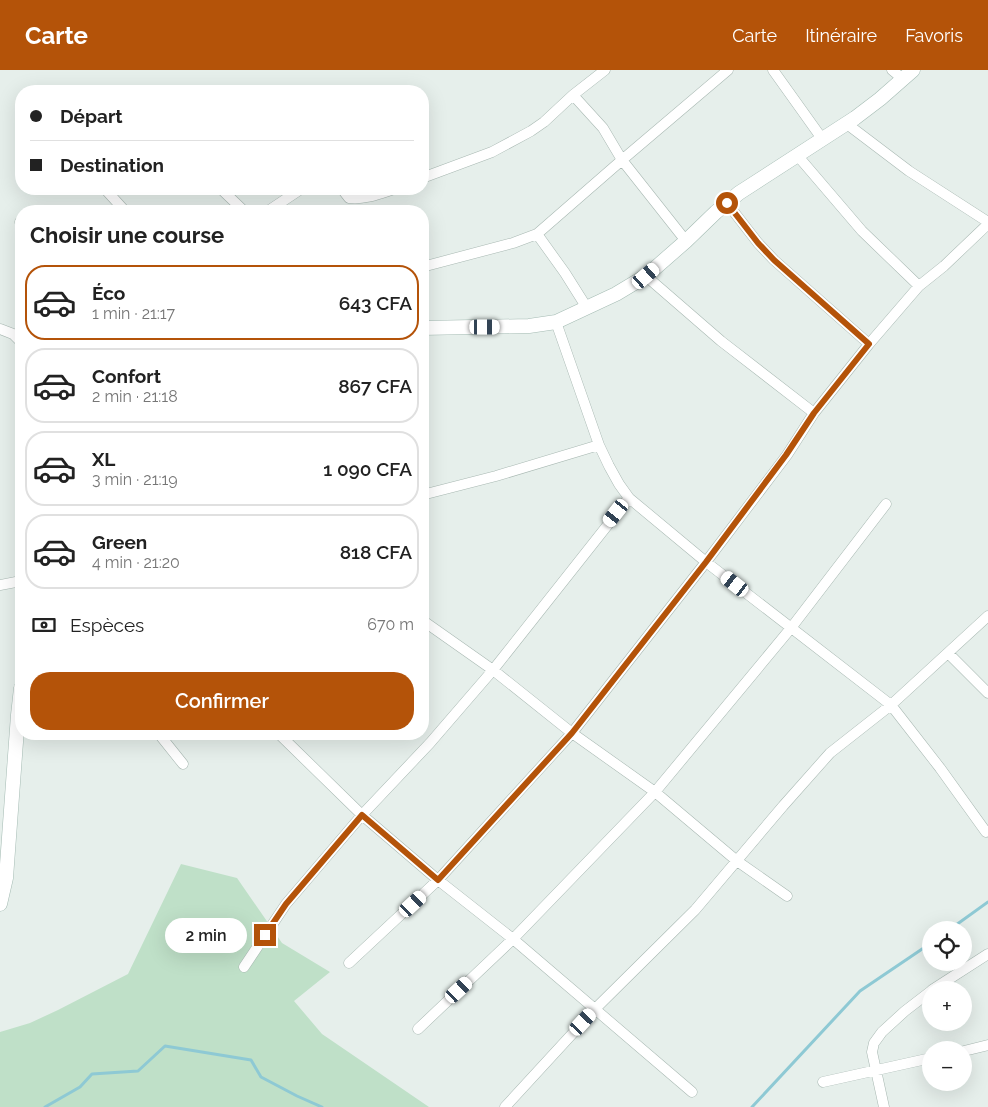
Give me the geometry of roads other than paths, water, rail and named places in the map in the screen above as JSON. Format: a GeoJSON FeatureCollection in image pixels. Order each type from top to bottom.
{"type":"FeatureCollection","features":[{"type":"Feature","properties":{"kind":"street"},"geometry":{"type":"LineString","coordinates":[[429,175],[492,152],[518,139],[544,122],[573,95],[605,70]]}},
{"type":"Feature","properties":{"kind":"street"},"geometry":{"type":"LineString","coordinates":[[429,265],[513,243],[537,234],[728,70]]}},
{"type":"Feature","properties":{"kind":"street"},"geometry":{"type":"LineString","coordinates":[[773,70],[823,140]]}},
{"type":"Feature","properties":{"kind":"street"},"geometry":{"type":"LineString","coordinates":[[892,70],[908,75]]}},
{"type":"Feature","properties":{"kind":"street"},"geometry":{"type":"LineString","coordinates":[[429,328],[529,326],[556,322],[616,294],[646,276],[739,193],[847,124],[908,75]]}},
{"type":"Feature","properties":{"kind":"street"},"geometry":{"type":"LineString","coordinates":[[573,95],[603,128],[622,160],[686,241]]}},
{"type":"Feature","properties":{"kind":"street"},"geometry":{"type":"LineString","coordinates":[[349,963],[438,880],[572,733],[706,562],[786,455],[814,413],[869,344],[919,286],[944,266],[988,223],[908,171],[847,124]]}},
{"type":"Feature","properties":{"kind":"street"},"geometry":{"type":"LineString","coordinates":[[797,155],[862,231],[919,286]]}},
{"type":"Feature","properties":{"kind":"street"},"geometry":{"type":"LineString","coordinates":[[110,195],[120,205]]}},
{"type":"Feature","properties":{"kind":"street"},"geometry":{"type":"LineString","coordinates":[[227,195],[238,205]]}},
{"type":"Feature","properties":{"kind":"street"},"geometry":{"type":"LineString","coordinates":[[277,205],[292,195]]}},
{"type":"Feature","properties":{"kind":"street"},"geometry":{"type":"LineString","coordinates":[[347,195],[349,198],[354,199],[374,195]]}},
{"type":"Feature","properties":{"kind":"street"},"geometry":{"type":"LineString","coordinates":[[727,203],[758,243],[774,260],[869,344]]}},
{"type":"Feature","properties":{"kind":"street"},"geometry":{"type":"LineString","coordinates":[[537,234],[587,308]]}},
{"type":"Feature","properties":{"kind":"street"},"geometry":{"type":"LineString","coordinates":[[646,276],[720,341],[814,413]]}},
{"type":"Feature","properties":{"kind":"street"},"geometry":{"type":"LineString","coordinates":[[556,322],[599,445],[619,484],[629,498],[706,562],[891,705],[940,768],[986,832]]}},
{"type":"Feature","properties":{"kind":"street"},"geometry":{"type":"LineString","coordinates":[[0,329],[15,336]]}},
{"type":"Feature","properties":{"kind":"street"},"geometry":{"type":"LineString","coordinates":[[429,493],[496,476],[599,445]]}},
{"type":"Feature","properties":{"kind":"street"},"geometry":{"type":"LineString","coordinates":[[244,967],[286,904],[362,815],[430,743],[492,670],[629,498]]}},
{"type":"Feature","properties":{"kind":"street"},"geometry":{"type":"LineString","coordinates":[[418,1029],[514,939],[655,792],[791,628],[886,504]]}},
{"type":"Feature","properties":{"kind":"street"},"geometry":{"type":"LineString","coordinates":[[0,585],[15,581]]}},
{"type":"Feature","properties":{"kind":"street"},"geometry":{"type":"LineString","coordinates":[[505,1107],[596,1008],[695,910],[783,806],[830,754],[891,705],[988,616]]}},
{"type":"Feature","properties":{"kind":"street"},"geometry":{"type":"LineString","coordinates":[[429,625],[492,670],[572,733],[655,792],[737,861],[788,896]]}},
{"type":"Feature","properties":{"kind":"street"},"geometry":{"type":"LineString","coordinates":[[948,653],[988,693]]}},
{"type":"Feature","properties":{"kind":"street"},"geometry":{"type":"LineString","coordinates":[[0,904],[16,740]]}},
{"type":"Feature","properties":{"kind":"street"},"geometry":{"type":"LineString","coordinates":[[164,740],[183,764]]}},
{"type":"Feature","properties":{"kind":"street"},"geometry":{"type":"LineString","coordinates":[[285,740],[362,815],[438,880],[514,939],[692,1092]]}},
{"type":"Feature","properties":{"kind":"street"},"geometry":{"type":"LineString","coordinates":[[946,981],[988,954]]}},
{"type":"Feature","properties":{"kind":"street"},"geometry":{"type":"LineString","coordinates":[[884,1107],[872,1052],[874,1042],[904,1011],[922,998]]}},
{"type":"Feature","properties":{"kind":"street"},"geometry":{"type":"LineString","coordinates":[[972,1049],[988,1045]]}},
{"type":"Feature","properties":{"kind":"street"},"geometry":{"type":"LineString","coordinates":[[823,1082],[922,1060]]}},
{"type":"Feature","properties":{"kind":"waterway"},"geometry":{"type":"LineString","coordinates":[[962,921],[988,902]]}},
{"type":"Feature","properties":{"kind":"waterway"},"geometry":{"type":"LineString","coordinates":[[752,1107],[860,991],[922,949]]}},
{"type":"Feature","properties":{"kind":"waterway"},"geometry":{"type":"LineString","coordinates":[[45,1107],[80,1087],[92,1074],[138,1071],[165,1046],[251,1060],[261,1077],[322,1107]]}}]}
